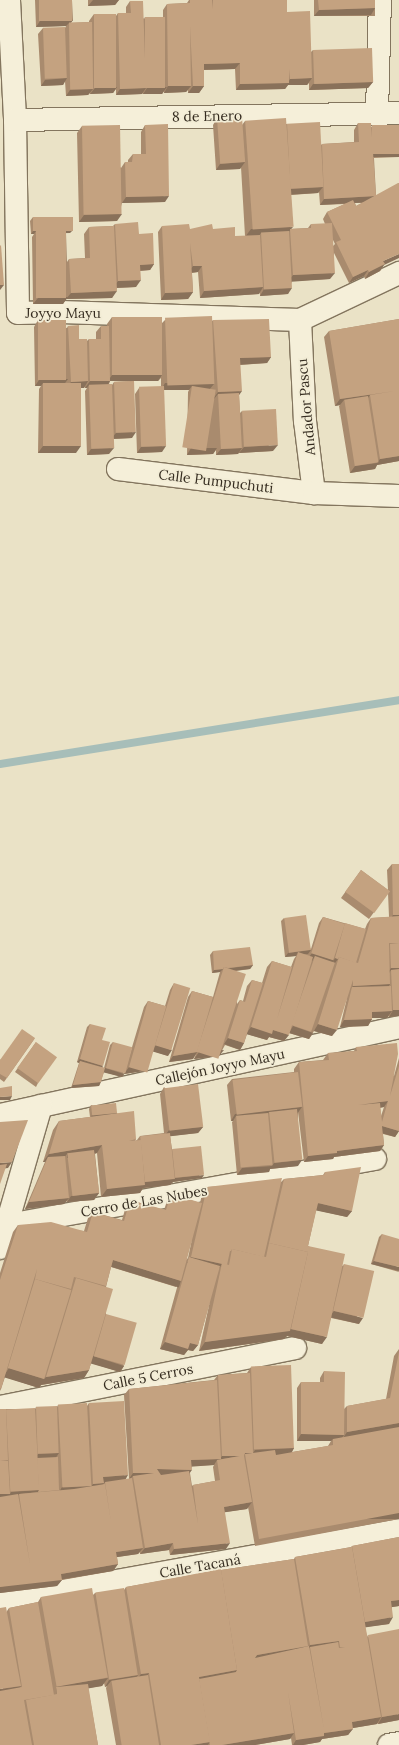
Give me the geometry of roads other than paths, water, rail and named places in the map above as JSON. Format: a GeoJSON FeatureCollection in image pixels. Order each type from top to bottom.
{"type":"FeatureCollection","features":[{"type":"Feature","properties":{"kind":"street"},"geometry":{"type":"LineString","coordinates":[[9,0],[15,120]]}},
{"type":"Feature","properties":{"kind":"street"},"geometry":{"type":"LineString","coordinates":[[377,113],[380,0]]}},
{"type":"Feature","properties":{"kind":"street","name":"8 de Enero"},"geometry":{"type":"LineString","coordinates":[[15,120],[399,113]]}},
{"type":"Feature","properties":{"kind":"street","name":"Joyyo Mayu"},"geometry":{"type":"LineString","coordinates":[[15,120],[18,313],[61,312],[300,320]]}},
{"type":"Feature","properties":{"kind":"street"},"geometry":{"type":"LineString","coordinates":[[300,320],[399,273]]}},
{"type":"Feature","properties":{"kind":"street","name":"Andador Pascu"},"geometry":{"type":"LineString","coordinates":[[300,320],[305,421],[314,493]]}},
{"type":"Feature","properties":{"kind":"street","name":"Calle Pumpuchuti"},"geometry":{"type":"LineString","coordinates":[[118,469],[314,493],[399,496]]}},
{"type":"Feature","properties":{"kind":"street","name":"Callejón Joyyo Mayu"},"geometry":{"type":"LineString","coordinates":[[41,1106],[399,1027]]}},
{"type":"Feature","properties":{"kind":"street"},"geometry":{"type":"LineString","coordinates":[[0,1115],[41,1106],[8,1225],[0,1248]]}},
{"type":"Feature","properties":{"kind":"street","name":"Cerro de Las Nubes"},"geometry":{"type":"LineString","coordinates":[[8,1225],[375,1159]]}},
{"type":"Feature","properties":{"kind":"street","name":"Calle 5 Cerros"},"geometry":{"type":"LineString","coordinates":[[0,1407],[295,1348]]}},
{"type":"Feature","properties":{"kind":"street","name":"Calle Tacaná"},"geometry":{"type":"LineString","coordinates":[[0,1602],[399,1530]]}},
{"type":"Feature","properties":{"kind":"street"},"geometry":{"type":"LineString","coordinates":[[389,1745],[399,1743]]}},
{"type":"Feature","properties":{"kind":"waterway"},"geometry":{"type":"LineString","coordinates":[[0,764],[399,700]]}}]}
